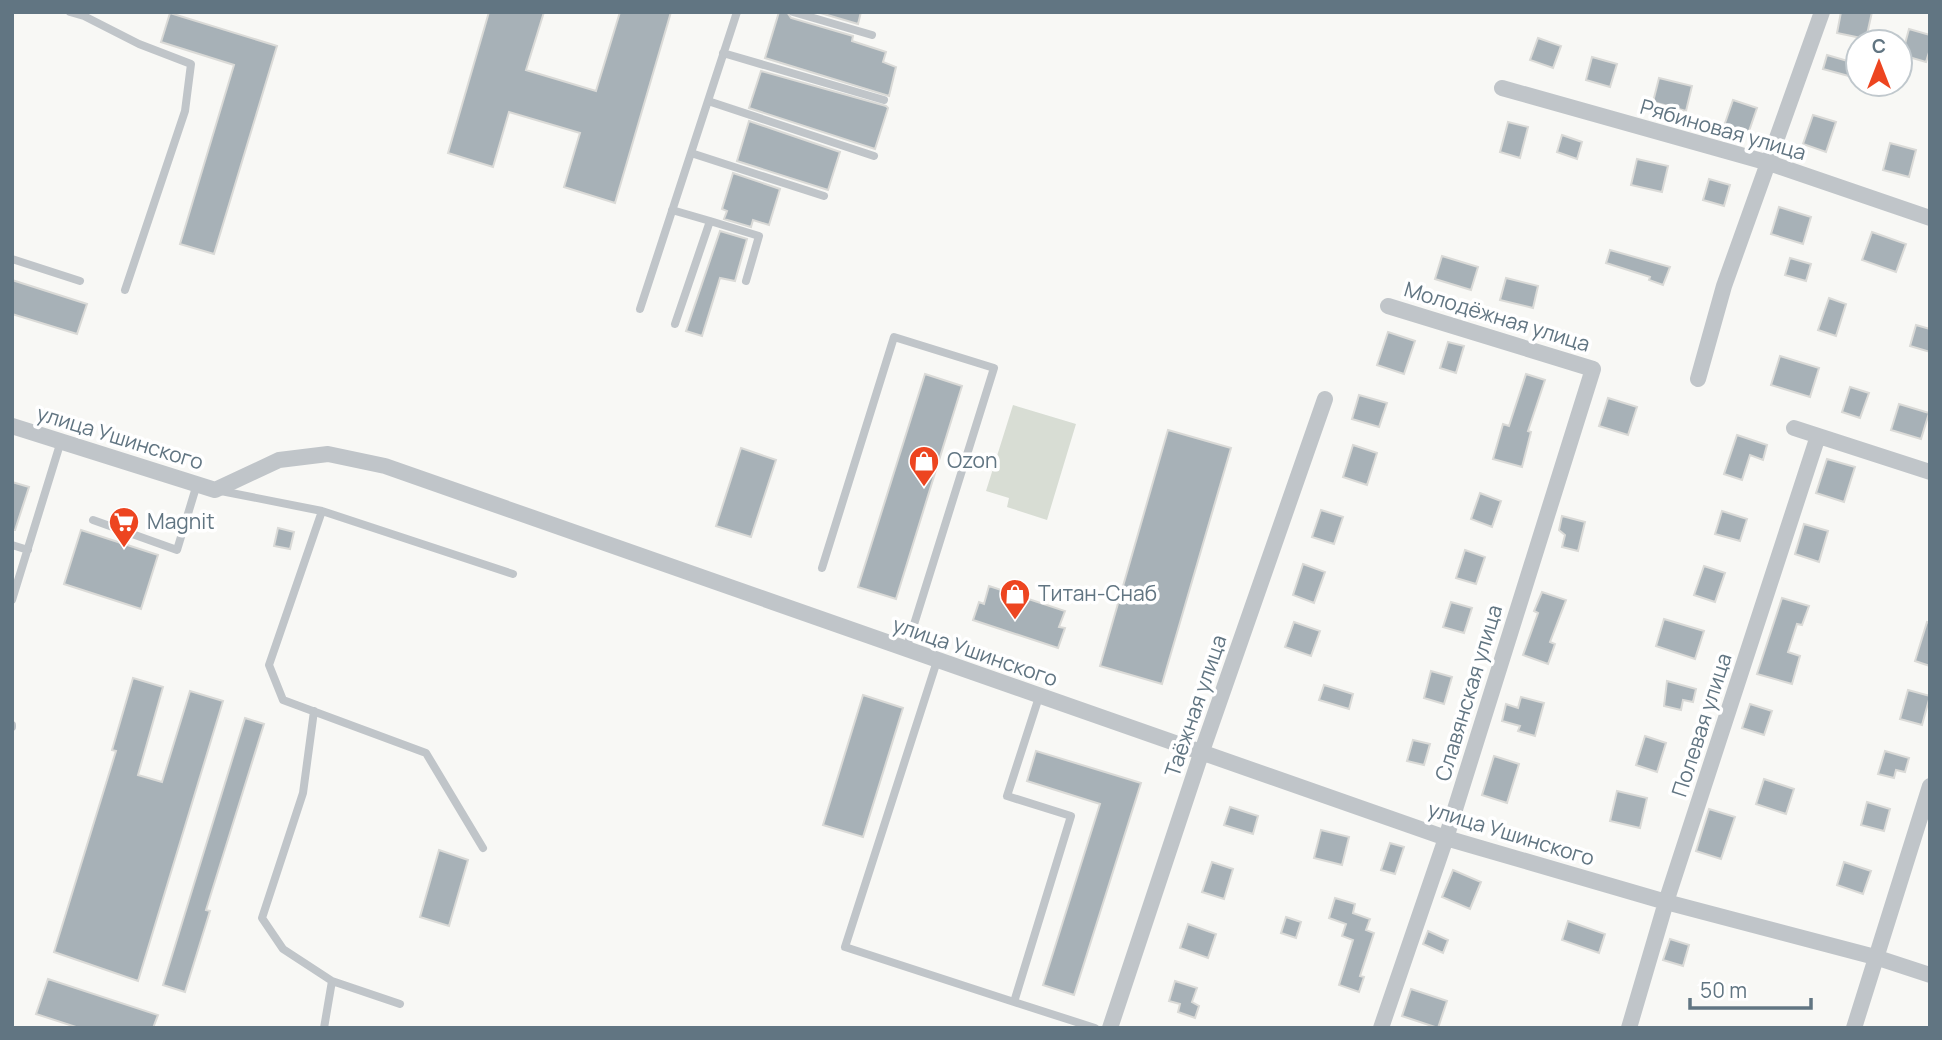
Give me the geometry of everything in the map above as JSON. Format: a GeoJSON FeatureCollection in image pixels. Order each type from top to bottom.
{"type":"FeatureCollection","features":[{"type":"Feature","properties":{"kind":"street"},"geometry":{"type":"LineString","coordinates":[[1698,379],[1724,286],[1822,12]]}},
{"type":"Feature","properties":{"kind":"street","name":"Рябиновая улица"},"geometry":{"type":"LineString","coordinates":[[1502,88],[1769,163],[1930,218]]}},
{"type":"Feature","properties":{"kind":"street","name":"Молодёжная улица"},"geometry":{"type":"LineString","coordinates":[[1388,306],[1593,369]]}},
{"type":"Feature","properties":{"kind":"street","name":"Славянская улица"},"geometry":{"type":"LineString","coordinates":[[1381,1028],[1446,838],[1593,369]]}},
{"type":"Feature","properties":{"kind":"street","name":"Таёжная улица"},"geometry":{"type":"LineString","coordinates":[[1110,1028],[1201,754],[1325,399]]}},
{"type":"Feature","properties":{"kind":"street","name":"улица Ушинского"},"geometry":{"type":"LineString","coordinates":[[12,426],[215,489],[278,460],[328,454],[386,466],[1446,838],[1666,902],[1875,957],[1930,975]]}},
{"type":"Feature","properties":{"kind":"street"},"geometry":{"type":"LineString","coordinates":[[1794,428],[1930,472]]}},
{"type":"Feature","properties":{"kind":"street","name":"Полевая улица"},"geometry":{"type":"LineString","coordinates":[[1629,1028],[1666,902],[1818,436]]}},
{"type":"Feature","properties":{"kind":"street"},"geometry":{"type":"LineString","coordinates":[[1853,1028],[1930,786]]}},
{"type":"Feature","properties":{"kind":"lane"},"geometry":{"type":"LineString","coordinates":[[70,12],[84,16],[139,44],[191,64],[186,111],[125,289]]}},
{"type":"Feature","properties":{"kind":"lane"},"geometry":{"type":"LineString","coordinates":[[640,309],[737,12]]}},
{"type":"Feature","properties":{"kind":"lane"},"geometry":{"type":"LineString","coordinates":[[793,12],[872,35]]}},
{"type":"Feature","properties":{"kind":"lane"},"geometry":{"type":"LineString","coordinates":[[723,53],[884,100]]}},
{"type":"Feature","properties":{"kind":"lane"},"geometry":{"type":"LineString","coordinates":[[708,101],[874,156]]}},
{"type":"Feature","properties":{"kind":"lane"},"geometry":{"type":"LineString","coordinates":[[691,153],[824,196]]}},
{"type":"Feature","properties":{"kind":"lane"},"geometry":{"type":"LineString","coordinates":[[672,210],[759,236],[746,281]]}},
{"type":"Feature","properties":{"kind":"lane"},"geometry":{"type":"LineString","coordinates":[[676,324],[710,222]]}},
{"type":"Feature","properties":{"kind":"lane"},"geometry":{"type":"LineString","coordinates":[[12,259],[80,281]]}},
{"type":"Feature","properties":{"kind":"lane"},"geometry":{"type":"LineString","coordinates":[[822,568],[894,337],[994,368],[906,650]]}},
{"type":"Feature","properties":{"kind":"lane"},"geometry":{"type":"LineString","coordinates":[[12,600],[61,441]]}},
{"type":"Feature","properties":{"kind":"lane"},"geometry":{"type":"LineString","coordinates":[[93,520],[177,550],[197,484]]}},
{"type":"Feature","properties":{"kind":"lane"},"geometry":{"type":"LineString","coordinates":[[215,489],[322,511],[513,573]]}},
{"type":"Feature","properties":{"kind":"lane"},"geometry":{"type":"LineString","coordinates":[[322,511],[269,665],[283,700],[426,753],[483,848]]}},
{"type":"Feature","properties":{"kind":"lane"},"geometry":{"type":"LineString","coordinates":[[12,545],[28,550]]}},
{"type":"Feature","properties":{"kind":"lane"},"geometry":{"type":"LineString","coordinates":[[937,661],[845,947],[1095,1028]]}},
{"type":"Feature","properties":{"kind":"lane"},"geometry":{"type":"LineString","coordinates":[[1014,1002],[1071,816],[1007,796],[1039,697]]}},
{"type":"Feature","properties":{"kind":"lane"},"geometry":{"type":"LineString","coordinates":[[314,711],[303,793],[262,918],[283,949],[332,981],[400,1004]]}},
{"type":"Feature","properties":{"kind":"lane"},"geometry":{"type":"LineString","coordinates":[[324,1028],[332,981]]}},
{"type":"Feature","properties":{"kind":"shaded area"},"geometry":{"type":"Polygon","coordinates":[[[1013,405],[1076,424],[1047,520],[1007,507],[1009,498],[986,491],[1013,405]]]}},
{"type":"Feature","properties":{"kind":"building"},"geometry":{"type":"Polygon","coordinates":[[[489,12],[544,12],[526,70],[596,91],[620,12],[671,12],[615,203],[564,187],[580,133],[509,112],[493,167],[448,153],[489,12]]]}},
{"type":"Feature","properties":{"kind":"building"},"geometry":{"type":"Polygon","coordinates":[[[779,12],[787,12],[791,18],[853,36],[852,41],[886,52],[883,62],[896,67],[889,96],[765,58],[779,12]]]}},
{"type":"Feature","properties":{"kind":"building"},"geometry":{"type":"Polygon","coordinates":[[[817,12],[861,12],[858,24],[817,12]]]}},
{"type":"Feature","properties":{"kind":"building"},"geometry":{"type":"Polygon","coordinates":[[[1841,12],[1872,12],[1868,28],[1844,28],[1844,34],[1837,33],[1841,12]]]}},
{"type":"Feature","properties":{"kind":"building"},"geometry":{"type":"Polygon","coordinates":[[[170,13],[277,46],[214,254],[180,244],[234,65],[161,42],[170,13]]]}},
{"type":"Feature","properties":{"kind":"building"},"geometry":{"type":"Polygon","coordinates":[[[1914,30],[1930,35],[1926,62],[1914,58],[1914,30]]]}},
{"type":"Feature","properties":{"kind":"building"},"geometry":{"type":"Polygon","coordinates":[[[1538,38],[1561,46],[1553,68],[1530,60],[1538,38]]]}},
{"type":"Feature","properties":{"kind":"building"},"geometry":{"type":"Polygon","coordinates":[[[1827,55],[1844,60],[1844,75],[1823,69],[1827,55]]]}},
{"type":"Feature","properties":{"kind":"building"},"geometry":{"type":"Polygon","coordinates":[[[1592,57],[1617,64],[1610,87],[1586,80],[1592,57]]]}},
{"type":"Feature","properties":{"kind":"building"},"geometry":{"type":"Polygon","coordinates":[[[761,71],[886,106],[888,108],[875,149],[749,108],[761,71]]]}},
{"type":"Feature","properties":{"kind":"building"},"geometry":{"type":"Polygon","coordinates":[[[1659,78],[1692,86],[1686,111],[1653,102],[1659,78]]]}},
{"type":"Feature","properties":{"kind":"building"},"geometry":{"type":"Polygon","coordinates":[[[1733,100],[1757,108],[1748,134],[1724,126],[1733,100]]]}},
{"type":"Feature","properties":{"kind":"building"},"geometry":{"type":"Polygon","coordinates":[[[1813,115],[1836,122],[1826,152],[1803,144],[1813,115]]]}},
{"type":"Feature","properties":{"kind":"building"},"geometry":{"type":"Polygon","coordinates":[[[749,121],[840,152],[828,190],[737,161],[749,121]]]}},
{"type":"Feature","properties":{"kind":"building"},"geometry":{"type":"Polygon","coordinates":[[[1508,122],[1528,127],[1520,158],[1500,152],[1508,122]]]}},
{"type":"Feature","properties":{"kind":"building"},"geometry":{"type":"Polygon","coordinates":[[[1562,135],[1582,142],[1577,159],[1557,152],[1562,135]]]}},
{"type":"Feature","properties":{"kind":"building"},"geometry":{"type":"Polygon","coordinates":[[[1890,143],[1916,150],[1909,177],[1883,170],[1890,143]]]}},
{"type":"Feature","properties":{"kind":"building"},"geometry":{"type":"Polygon","coordinates":[[[1637,159],[1668,166],[1662,192],[1631,185],[1637,159]]]}},
{"type":"Feature","properties":{"kind":"building"},"geometry":{"type":"Polygon","coordinates":[[[733,173],[780,189],[769,225],[753,220],[751,227],[724,219],[727,211],[722,209],[733,173]]]}},
{"type":"Feature","properties":{"kind":"building"},"geometry":{"type":"Polygon","coordinates":[[[1709,179],[1730,185],[1724,206],[1703,200],[1709,179]]]}},
{"type":"Feature","properties":{"kind":"building"},"geometry":{"type":"Polygon","coordinates":[[[1779,207],[1811,217],[1803,244],[1771,234],[1779,207]]]}},
{"type":"Feature","properties":{"kind":"building"},"geometry":{"type":"Polygon","coordinates":[[[720,231],[747,239],[735,281],[720,278],[702,336],[686,331],[720,231]]]}},
{"type":"Feature","properties":{"kind":"building"},"geometry":{"type":"Polygon","coordinates":[[[1872,232],[1906,244],[1896,272],[1862,260],[1872,232]]]}},
{"type":"Feature","properties":{"kind":"building"},"geometry":{"type":"Polygon","coordinates":[[[1610,250],[1670,267],[1663,285],[1649,280],[1650,277],[1606,263],[1610,250]]]}},
{"type":"Feature","properties":{"kind":"building"},"geometry":{"type":"Polygon","coordinates":[[[1442,256],[1478,267],[1471,290],[1435,279],[1442,256]]]}},
{"type":"Feature","properties":{"kind":"building"},"geometry":{"type":"Polygon","coordinates":[[[1790,258],[1811,264],[1806,281],[1785,275],[1790,258]]]}},
{"type":"Feature","properties":{"kind":"building"},"geometry":{"type":"Polygon","coordinates":[[[1506,278],[1538,286],[1533,308],[1500,300],[1506,278]]]}},
{"type":"Feature","properties":{"kind":"building"},"geometry":{"type":"Polygon","coordinates":[[[12,280],[87,304],[77,334],[12,314],[12,280]]]}},
{"type":"Feature","properties":{"kind":"building"},"geometry":{"type":"Polygon","coordinates":[[[1829,298],[1846,304],[1836,336],[1818,330],[1829,298]]]}},
{"type":"Feature","properties":{"kind":"building"},"geometry":{"type":"Polygon","coordinates":[[[1916,325],[1930,329],[1930,352],[1910,346],[1916,325]]]}},
{"type":"Feature","properties":{"kind":"building"},"geometry":{"type":"Polygon","coordinates":[[[1388,332],[1415,341],[1404,374],[1377,365],[1388,332]]]}},
{"type":"Feature","properties":{"kind":"building"},"geometry":{"type":"Polygon","coordinates":[[[1448,342],[1464,346],[1456,373],[1440,368],[1448,342]]]}},
{"type":"Feature","properties":{"kind":"building"},"geometry":{"type":"Polygon","coordinates":[[[1780,356],[1819,368],[1810,397],[1771,385],[1780,356]]]}},
{"type":"Feature","properties":{"kind":"building"},"geometry":{"type":"Polygon","coordinates":[[[925,374],[962,386],[896,599],[858,587],[925,374]]]}},
{"type":"Feature","properties":{"kind":"building"},"geometry":{"type":"Polygon","coordinates":[[[1526,374],[1545,380],[1528,431],[1531,432],[1522,467],[1493,459],[1503,424],[1509,426],[1526,374]]]}},
{"type":"Feature","properties":{"kind":"building"},"geometry":{"type":"Polygon","coordinates":[[[1850,387],[1869,393],[1860,418],[1842,412],[1850,387]]]}},
{"type":"Feature","properties":{"kind":"building"},"geometry":{"type":"Polygon","coordinates":[[[1359,395],[1387,403],[1379,427],[1352,419],[1359,395]]]}},
{"type":"Feature","properties":{"kind":"building"},"geometry":{"type":"Polygon","coordinates":[[[1608,398],[1637,407],[1628,435],[1599,426],[1608,398]]]}},
{"type":"Feature","properties":{"kind":"building"},"geometry":{"type":"Polygon","coordinates":[[[1899,404],[1929,413],[1921,439],[1891,430],[1899,404]]]}},
{"type":"Feature","properties":{"kind":"building"},"geometry":{"type":"Polygon","coordinates":[[[1168,430],[1231,448],[1162,684],[1100,666],[1168,430]]]}},
{"type":"Feature","properties":{"kind":"building"},"geometry":{"type":"Polygon","coordinates":[[[1737,435],[1767,445],[1763,460],[1750,455],[1742,480],[1724,474],[1737,435]]]}},
{"type":"Feature","properties":{"kind":"building"},"geometry":{"type":"Polygon","coordinates":[[[1353,445],[1377,453],[1367,485],[1343,477],[1353,445]]]}},
{"type":"Feature","properties":{"kind":"building"},"geometry":{"type":"Polygon","coordinates":[[[741,448],[776,460],[751,537],[716,526],[741,448]]]}},
{"type":"Feature","properties":{"kind":"building"},"geometry":{"type":"Polygon","coordinates":[[[1827,459],[1855,467],[1844,502],[1816,493],[1827,459]]]}},
{"type":"Feature","properties":{"kind":"building"},"geometry":{"type":"Polygon","coordinates":[[[12,482],[29,487],[15,530],[12,530],[12,482]]]}},
{"type":"Feature","properties":{"kind":"building"},"geometry":{"type":"Polygon","coordinates":[[[1480,493],[1501,501],[1492,527],[1471,519],[1480,493]]]}},
{"type":"Feature","properties":{"kind":"building"},"geometry":{"type":"Polygon","coordinates":[[[1321,510],[1343,517],[1334,544],[1312,537],[1321,510]]]}},
{"type":"Feature","properties":{"kind":"building"},"geometry":{"type":"Polygon","coordinates":[[[1722,511],[1747,519],[1740,541],[1715,534],[1722,511]]]}},
{"type":"Feature","properties":{"kind":"building"},"geometry":{"type":"Polygon","coordinates":[[[1562,516],[1585,522],[1578,551],[1562,547],[1565,535],[1559,530],[1562,516]]]}},
{"type":"Feature","properties":{"kind":"building"},"geometry":{"type":"Polygon","coordinates":[[[1804,524],[1828,531],[1819,562],[1795,554],[1804,524]]]}},
{"type":"Feature","properties":{"kind":"building"},"geometry":{"type":"Polygon","coordinates":[[[278,528],[294,532],[290,549],[274,546],[278,528]]]}},
{"type":"Feature","properties":{"kind":"building"},"geometry":{"type":"Polygon","coordinates":[[[81,530],[158,555],[141,609],[64,584],[81,530]]]}},
{"type":"Feature","properties":{"kind":"building"},"geometry":{"type":"Polygon","coordinates":[[[1465,550],[1485,557],[1476,584],[1456,578],[1465,550]]]}},
{"type":"Feature","properties":{"kind":"building"},"geometry":{"type":"Polygon","coordinates":[[[1303,564],[1325,572],[1314,603],[1293,595],[1303,564]]]}},
{"type":"Feature","properties":{"kind":"building"},"geometry":{"type":"Polygon","coordinates":[[[1704,566],[1725,573],[1715,602],[1694,595],[1704,566]]]}},
{"type":"Feature","properties":{"kind":"building"},"geometry":{"type":"Polygon","coordinates":[[[989,586],[1065,611],[1059,627],[1065,628],[1058,648],[973,620],[979,602],[984,604],[989,586]]]}},
{"type":"Feature","properties":{"kind":"building"},"geometry":{"type":"Polygon","coordinates":[[[1542,592],[1566,600],[1550,642],[1555,644],[1548,664],[1523,655],[1538,613],[1534,611],[1542,592]]]}},
{"type":"Feature","properties":{"kind":"building"},"geometry":{"type":"Polygon","coordinates":[[[1782,598],[1809,606],[1802,625],[1797,624],[1788,652],[1800,656],[1792,684],[1757,674],[1782,598]]]}},
{"type":"Feature","properties":{"kind":"building"},"geometry":{"type":"Polygon","coordinates":[[[1451,602],[1472,608],[1464,633],[1443,627],[1451,602]]]}},
{"type":"Feature","properties":{"kind":"building"},"geometry":{"type":"Polygon","coordinates":[[[1664,619],[1704,631],[1695,659],[1656,646],[1664,619]]]}},
{"type":"Feature","properties":{"kind":"building"},"geometry":{"type":"Polygon","coordinates":[[[1294,622],[1320,631],[1311,656],[1285,647],[1294,622]]]}},
{"type":"Feature","properties":{"kind":"building"},"geometry":{"type":"Polygon","coordinates":[[[1927,622],[1930,623],[1930,666],[1915,661],[1927,622]]]}},
{"type":"Feature","properties":{"kind":"building"},"geometry":{"type":"Polygon","coordinates":[[[1431,671],[1452,677],[1444,704],[1424,698],[1431,671]]]}},
{"type":"Feature","properties":{"kind":"building"},"geometry":{"type":"Polygon","coordinates":[[[133,678],[163,687],[138,775],[162,782],[190,691],[223,701],[138,981],[54,952],[116,751],[112,750],[133,678]]]}},
{"type":"Feature","properties":{"kind":"building"},"geometry":{"type":"Polygon","coordinates":[[[1667,681],[1696,689],[1693,702],[1683,700],[1681,710],[1664,706],[1667,681]]]}},
{"type":"Feature","properties":{"kind":"building"},"geometry":{"type":"Polygon","coordinates":[[[1324,685],[1353,694],[1349,709],[1319,700],[1324,685]]]}},
{"type":"Feature","properties":{"kind":"building"},"geometry":{"type":"Polygon","coordinates":[[[1908,690],[1930,696],[1922,725],[1900,719],[1908,690]]]}},
{"type":"Feature","properties":{"kind":"building"},"geometry":{"type":"Polygon","coordinates":[[[863,695],[903,708],[863,837],[823,825],[863,695]]]}},
{"type":"Feature","properties":{"kind":"building"},"geometry":{"type":"Polygon","coordinates":[[[1521,697],[1544,703],[1535,736],[1518,731],[1520,726],[1502,721],[1506,704],[1518,708],[1521,697]]]}},
{"type":"Feature","properties":{"kind":"building"},"geometry":{"type":"Polygon","coordinates":[[[1750,704],[1772,711],[1764,735],[1742,728],[1750,704]]]}},
{"type":"Feature","properties":{"kind":"building"},"geometry":{"type":"Polygon","coordinates":[[[245,718],[264,724],[206,910],[210,911],[185,992],[163,985],[245,718]]]}},
{"type":"Feature","properties":{"kind":"building"},"geometry":{"type":"Polygon","coordinates":[[[1645,736],[1666,743],[1657,772],[1636,765],[1645,736]]]}},
{"type":"Feature","properties":{"kind":"building"},"geometry":{"type":"Polygon","coordinates":[[[1413,740],[1430,744],[1424,765],[1407,761],[1413,740]]]}},
{"type":"Feature","properties":{"kind":"building"},"geometry":{"type":"Polygon","coordinates":[[[1036,751],[1141,783],[1074,995],[1043,985],[1100,804],[1027,781],[1036,751]]]}},
{"type":"Feature","properties":{"kind":"building"},"geometry":{"type":"Polygon","coordinates":[[[1885,751],[1909,758],[1905,772],[1896,770],[1894,778],[1878,774],[1885,751]]]}},
{"type":"Feature","properties":{"kind":"building"},"geometry":{"type":"Polygon","coordinates":[[[1494,756],[1519,764],[1507,803],[1482,795],[1494,756]]]}},
{"type":"Feature","properties":{"kind":"building"},"geometry":{"type":"Polygon","coordinates":[[[1764,779],[1794,789],[1786,814],[1756,804],[1764,779]]]}},
{"type":"Feature","properties":{"kind":"building"},"geometry":{"type":"Polygon","coordinates":[[[1617,791],[1647,798],[1640,828],[1610,821],[1617,791]]]}},
{"type":"Feature","properties":{"kind":"building"},"geometry":{"type":"Polygon","coordinates":[[[1867,802],[1890,809],[1884,831],[1861,825],[1867,802]]]}},
{"type":"Feature","properties":{"kind":"building"},"geometry":{"type":"Polygon","coordinates":[[[1230,807],[1258,816],[1253,834],[1224,825],[1230,807]]]}},
{"type":"Feature","properties":{"kind":"building"},"geometry":{"type":"Polygon","coordinates":[[[1709,809],[1735,817],[1721,859],[1696,851],[1709,809]]]}},
{"type":"Feature","properties":{"kind":"building"},"geometry":{"type":"Polygon","coordinates":[[[1321,830],[1349,837],[1342,865],[1314,858],[1321,830]]]}},
{"type":"Feature","properties":{"kind":"building"},"geometry":{"type":"Polygon","coordinates":[[[1390,843],[1404,847],[1395,874],[1381,870],[1390,843]]]}},
{"type":"Feature","properties":{"kind":"building"},"geometry":{"type":"Polygon","coordinates":[[[439,850],[468,860],[449,926],[420,917],[439,850]]]}},
{"type":"Feature","properties":{"kind":"building"},"geometry":{"type":"Polygon","coordinates":[[[1212,862],[1233,869],[1224,899],[1202,892],[1212,862]]]}},
{"type":"Feature","properties":{"kind":"building"},"geometry":{"type":"Polygon","coordinates":[[[1844,862],[1871,871],[1863,894],[1837,885],[1844,862]]]}},
{"type":"Feature","properties":{"kind":"building"},"geometry":{"type":"Polygon","coordinates":[[[1453,870],[1481,882],[1470,909],[1442,897],[1453,870]]]}},
{"type":"Feature","properties":{"kind":"building"},"geometry":{"type":"Polygon","coordinates":[[[1335,898],[1355,904],[1353,913],[1370,919],[1366,930],[1374,933],[1360,976],[1364,977],[1359,992],[1339,985],[1353,940],[1342,936],[1346,924],[1329,918],[1335,898]]]}},
{"type":"Feature","properties":{"kind":"building"},"geometry":{"type":"Polygon","coordinates":[[[1286,917],[1301,922],[1296,938],[1281,933],[1286,917]]]}},
{"type":"Feature","properties":{"kind":"building"},"geometry":{"type":"Polygon","coordinates":[[[1568,921],[1605,934],[1599,953],[1562,940],[1568,921]]]}},
{"type":"Feature","properties":{"kind":"building"},"geometry":{"type":"Polygon","coordinates":[[[1188,924],[1216,934],[1208,958],[1180,948],[1188,924]]]}},
{"type":"Feature","properties":{"kind":"building"},"geometry":{"type":"Polygon","coordinates":[[[1428,931],[1448,940],[1443,953],[1423,944],[1428,931]]]}},
{"type":"Feature","properties":{"kind":"building"},"geometry":{"type":"Polygon","coordinates":[[[1670,939],[1689,945],[1683,966],[1663,960],[1670,939]]]}},
{"type":"Feature","properties":{"kind":"building"},"geometry":{"type":"Polygon","coordinates":[[[48,979],[158,1015],[153,1028],[79,1028],[36,1014],[48,979]]]}},
{"type":"Feature","properties":{"kind":"building"},"geometry":{"type":"Polygon","coordinates":[[[1175,981],[1197,988],[1192,1002],[1199,1006],[1195,1018],[1178,1012],[1180,1004],[1169,1001],[1175,981]]]}},
{"type":"Feature","properties":{"kind":"building"},"geometry":{"type":"Polygon","coordinates":[[[1411,989],[1447,1001],[1438,1028],[1402,1016],[1411,989]]]}},
{"type":"Feature","properties":{"kind":"place","name":"Ozon"},"geometry":{"type":"Point","coordinates":[924,488]}},
{"type":"Feature","properties":{"kind":"place","name":"Magnit"},"geometry":{"type":"Point","coordinates":[124,549]}},
{"type":"Feature","properties":{"kind":"place","name":"Титан-Снаб"},"geometry":{"type":"Point","coordinates":[1015,621]}}]}
